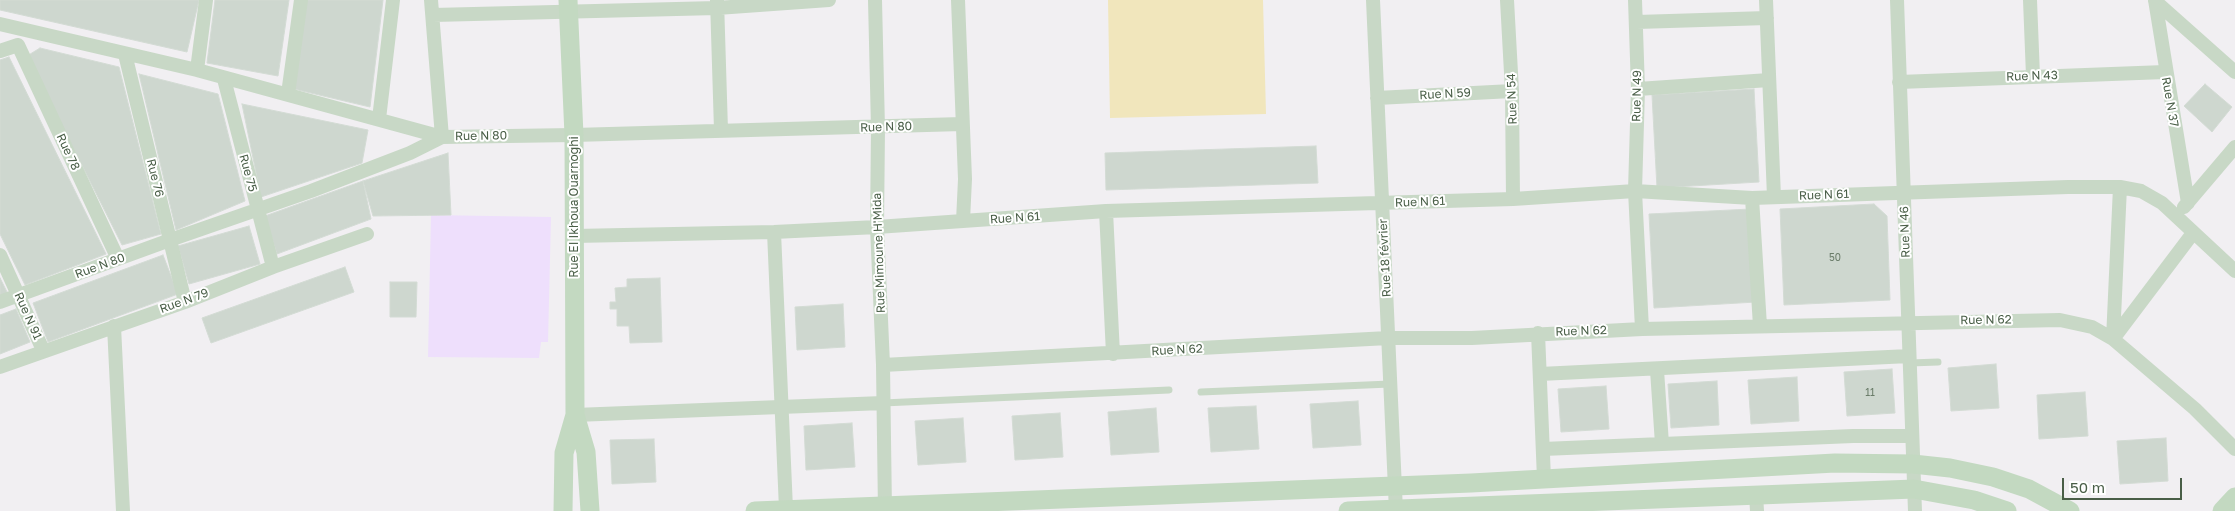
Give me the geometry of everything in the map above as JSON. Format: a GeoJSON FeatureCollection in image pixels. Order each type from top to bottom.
{"type":"FeatureCollection","features":[{"type":"Feature","properties":{"kind":"main road","name":"Rue EI Ikhoua Ouarnoghi"},"geometry":{"type":"LineString","coordinates":[[568,6],[574,136],[575,415]]}},
{"type":"Feature","properties":{"kind":"main road"},"geometry":{"type":"LineString","coordinates":[[563,511],[564,453],[575,415]]}},
{"type":"Feature","properties":{"kind":"main road"},"geometry":{"type":"LineString","coordinates":[[575,415],[586,452],[590,511]]}},
{"type":"Feature","properties":{"kind":"main road"},"geometry":{"type":"LineString","coordinates":[[755,511],[885,508],[1395,487],[1835,463],[1912,464],[1950,468],[1993,477],[2030,489],[2070,511]]}},
{"type":"Feature","properties":{"kind":"main road"},"geometry":{"type":"LineString","coordinates":[[1348,511],[1756,502],[1914,489],[1974,500],[2006,511]]}},
{"type":"Feature","properties":{"kind":"main road"},"geometry":{"type":"LineString","coordinates":[[2222,511],[2235,497]]}},
{"type":"Feature","properties":{"kind":"street"},"geometry":{"type":"LineString","coordinates":[[197,70],[206,0]]}},
{"type":"Feature","properties":{"kind":"street"},"geometry":{"type":"LineString","coordinates":[[288,94],[301,0]]}},
{"type":"Feature","properties":{"kind":"street"},"geometry":{"type":"LineString","coordinates":[[379,119],[393,0]]}},
{"type":"Feature","properties":{"kind":"street"},"geometry":{"type":"LineString","coordinates":[[0,24],[197,70],[224,79],[288,94],[442,137],[432,0]]}},
{"type":"Feature","properties":{"kind":"street"},"geometry":{"type":"LineString","coordinates":[[433,15],[568,6],[830,0]]}},
{"type":"Feature","properties":{"kind":"street","name":"Rue Mimoune H'Mida"},"geometry":{"type":"LineString","coordinates":[[875,0],[878,128],[877,227],[885,508]]}},
{"type":"Feature","properties":{"kind":"street"},"geometry":{"type":"LineString","coordinates":[[958,0],[965,179],[963,221]]}},
{"type":"Feature","properties":{"kind":"street","name":"Rue 18 février"},"geometry":{"type":"LineString","coordinates":[[1373,0],[1396,510]]}},
{"type":"Feature","properties":{"kind":"street","name":"Rue N 54"},"geometry":{"type":"LineString","coordinates":[[1507,0],[1512,91],[1513,199]]}},
{"type":"Feature","properties":{"kind":"street","name":"Rue N 49"},"geometry":{"type":"LineString","coordinates":[[1635,0],[1638,89],[1635,191],[1642,329]]}},
{"type":"Feature","properties":{"kind":"street"},"geometry":{"type":"LineString","coordinates":[[1766,0],[1774,197]]}},
{"type":"Feature","properties":{"kind":"street","name":"Rue N 46"},"geometry":{"type":"LineString","coordinates":[[1897,0],[1915,511]]}},
{"type":"Feature","properties":{"kind":"street"},"geometry":{"type":"LineString","coordinates":[[2030,0],[2033,76]]}},
{"type":"Feature","properties":{"kind":"street"},"geometry":{"type":"LineString","coordinates":[[2155,0],[2235,72]]}},
{"type":"Feature","properties":{"kind":"street","name":"Rue N 37"},"geometry":{"type":"LineString","coordinates":[[2155,0],[2165,72],[2188,203]]}},
{"type":"Feature","properties":{"kind":"street"},"geometry":{"type":"LineString","coordinates":[[717,4],[721,130]]}},
{"type":"Feature","properties":{"kind":"street"},"geometry":{"type":"LineString","coordinates":[[1637,22],[1768,18]]}},
{"type":"Feature","properties":{"kind":"street"},"geometry":{"type":"LineString","coordinates":[[0,51],[18,45],[21,29]]}},
{"type":"Feature","properties":{"kind":"street","name":"Rue 78"},"geometry":{"type":"LineString","coordinates":[[18,45],[118,259]]}},
{"type":"Feature","properties":{"kind":"street","name":"Rue 76"},"geometry":{"type":"LineString","coordinates":[[125,54],[185,302]]}},
{"type":"Feature","properties":{"kind":"street","name":"Rue N 43"},"geometry":{"type":"LineString","coordinates":[[1899,82],[2165,72]]}},
{"type":"Feature","properties":{"kind":"street","name":"Rue 75"},"geometry":{"type":"LineString","coordinates":[[224,79],[273,267]]}},
{"type":"Feature","properties":{"kind":"street"},"geometry":{"type":"LineString","coordinates":[[1638,89],[1768,80]]}},
{"type":"Feature","properties":{"kind":"street","name":"Rue N 59"},"geometry":{"type":"LineString","coordinates":[[1378,98],[1512,91]]}},
{"type":"Feature","properties":{"kind":"street","name":"Rue N 80"},"geometry":{"type":"LineString","coordinates":[[0,302],[374,167],[442,137],[574,136],[962,124]]}},
{"type":"Feature","properties":{"kind":"street"},"geometry":{"type":"LineString","coordinates":[[2176,217],[2235,147]]}},
{"type":"Feature","properties":{"kind":"street","name":"Rue N 61"},"geometry":{"type":"LineString","coordinates":[[574,236],[774,232],[877,227],[1106,211],[1513,199],[1635,191],[1752,198],[2068,186],[2120,187],[2141,191],[2162,203],[2235,271]]}},
{"type":"Feature","properties":{"kind":"street"},"geometry":{"type":"LineString","coordinates":[[2113,338],[2120,187]]}},
{"type":"Feature","properties":{"kind":"street"},"geometry":{"type":"LineString","coordinates":[[1752,198],[1760,326]]}},
{"type":"Feature","properties":{"kind":"street"},"geometry":{"type":"LineString","coordinates":[[1106,211],[1113,354]]}},
{"type":"Feature","properties":{"kind":"street"},"geometry":{"type":"LineString","coordinates":[[774,232],[786,510]]}},
{"type":"Feature","properties":{"kind":"street"},"geometry":{"type":"LineString","coordinates":[[2113,338],[2193,232]]}},
{"type":"Feature","properties":{"kind":"street","name":"Rue N 79"},"geometry":{"type":"LineString","coordinates":[[0,366],[185,302],[273,267],[367,234]]}},
{"type":"Feature","properties":{"kind":"street","name":"Rue N 91"},"geometry":{"type":"LineString","coordinates":[[0,256],[43,350]]}},
{"type":"Feature","properties":{"kind":"street","name":"Rue N 62"},"geometry":{"type":"LineString","coordinates":[[882,365],[1388,338],[1472,338],[1538,333],[1642,329],[2060,320],[2092,327],[2113,338],[2195,409],[2235,449]]}},
{"type":"Feature","properties":{"kind":"street"},"geometry":{"type":"LineString","coordinates":[[114,326],[123,511]]}},
{"type":"Feature","properties":{"kind":"street"},"geometry":{"type":"LineString","coordinates":[[1538,333],[1544,479]]}},
{"type":"Feature","properties":{"kind":"street"},"geometry":{"type":"LineString","coordinates":[[1540,374],[1910,360]]}},
{"type":"Feature","properties":{"kind":"street"},"geometry":{"type":"LineString","coordinates":[[1657,370],[1662,444]]}},
{"type":"Feature","properties":{"kind":"street"},"geometry":{"type":"LineString","coordinates":[[575,415],[883,403]]}},
{"type":"Feature","properties":{"kind":"street"},"geometry":{"type":"LineString","coordinates":[[1543,449],[1912,436]]}},
{"type":"Feature","properties":{"kind":"lane"},"geometry":{"type":"LineString","coordinates":[[1910,360],[1938,362]]}},
{"type":"Feature","properties":{"kind":"lane"},"geometry":{"type":"LineString","coordinates":[[1201,392],[1390,384]]}},
{"type":"Feature","properties":{"kind":"lane"},"geometry":{"type":"LineString","coordinates":[[883,403],[1169,390]]}},
{"type":"Feature","properties":{"kind":"shaded area"},"geometry":{"type":"Polygon","coordinates":[[[1108,0],[1263,0],[1266,114],[1110,118],[1108,0]]]}},
{"type":"Feature","properties":{"kind":"shaded area"},"geometry":{"type":"Polygon","coordinates":[[[431,215],[551,217],[548,342],[541,342],[539,358],[428,357],[431,215]]]}},
{"type":"Feature","properties":{"kind":"building"},"geometry":{"type":"Polygon","coordinates":[[[0,0],[199,0],[187,52],[0,10],[0,0]]]}},
{"type":"Feature","properties":{"kind":"building"},"geometry":{"type":"Polygon","coordinates":[[[215,0],[289,0],[278,76],[207,63],[215,0]]]}},
{"type":"Feature","properties":{"kind":"building"},"geometry":{"type":"Polygon","coordinates":[[[306,0],[383,0],[370,107],[294,89],[306,0]]]}},
{"type":"Feature","properties":{"kind":"building"},"geometry":{"type":"Polygon","coordinates":[[[40,48],[119,67],[161,234],[122,245],[27,56],[40,48]]]}},
{"type":"Feature","properties":{"kind":"building"},"geometry":{"type":"Polygon","coordinates":[[[9,57],[106,254],[25,285],[0,234],[0,60],[9,57]]]}},
{"type":"Feature","properties":{"kind":"building"},"geometry":{"type":"Polygon","coordinates":[[[139,74],[218,94],[245,201],[176,230],[139,74]]]}},
{"type":"Feature","properties":{"kind":"building"},"geometry":{"type":"Polygon","coordinates":[[[2205,84],[2232,107],[2212,132],[2184,106],[2205,84]]]}},
{"type":"Feature","properties":{"kind":"building"},"geometry":{"type":"Polygon","coordinates":[[[1754,89],[1759,182],[1657,188],[1652,95],[1754,89]]]}},
{"type":"Feature","properties":{"kind":"building"},"geometry":{"type":"Polygon","coordinates":[[[242,104],[368,130],[362,163],[261,197],[242,104]]]}},
{"type":"Feature","properties":{"kind":"building"},"geometry":{"type":"Polygon","coordinates":[[[1316,146],[1318,183],[1106,190],[1105,153],[1316,146]]]}},
{"type":"Feature","properties":{"kind":"building"},"geometry":{"type":"Polygon","coordinates":[[[448,153],[451,215],[373,216],[363,181],[448,153]]]}},
{"type":"Feature","properties":{"kind":"building"},"geometry":{"type":"Polygon","coordinates":[[[363,181],[371,219],[277,254],[265,216],[363,181]]]}},
{"type":"Feature","properties":{"kind":"building"},"geometry":{"type":"Polygon","coordinates":[[[1874,204],[1887,216],[1890,300],[1784,305],[1780,209],[1874,204]]]}},
{"type":"Feature","properties":{"kind":"building"},"geometry":{"type":"Polygon","coordinates":[[[1751,209],[1756,302],[1654,308],[1649,214],[1751,209]]]}},
{"type":"Feature","properties":{"kind":"building"},"geometry":{"type":"Polygon","coordinates":[[[249,226],[260,264],[189,284],[178,246],[249,226]]]}},
{"type":"Feature","properties":{"kind":"building"},"geometry":{"type":"Polygon","coordinates":[[[163,255],[178,294],[48,342],[33,303],[163,255]]]}},
{"type":"Feature","properties":{"kind":"building"},"geometry":{"type":"Polygon","coordinates":[[[345,267],[354,292],[211,343],[202,318],[345,267]]]}},
{"type":"Feature","properties":{"kind":"building"},"geometry":{"type":"Polygon","coordinates":[[[0,278],[8,294],[0,297],[0,278]]]}},
{"type":"Feature","properties":{"kind":"building"},"geometry":{"type":"Polygon","coordinates":[[[660,278],[662,342],[630,343],[629,326],[617,326],[617,309],[610,309],[610,302],[616,302],[615,288],[627,287],[627,279],[660,278]]]}},
{"type":"Feature","properties":{"kind":"building"},"geometry":{"type":"Polygon","coordinates":[[[390,282],[417,282],[416,317],[390,317],[390,282]]]}},
{"type":"Feature","properties":{"kind":"building"},"geometry":{"type":"Polygon","coordinates":[[[843,304],[845,347],[797,350],[795,307],[843,304]]]}},
{"type":"Feature","properties":{"kind":"building"},"geometry":{"type":"Polygon","coordinates":[[[16,309],[30,342],[0,354],[0,315],[16,309]]]}},
{"type":"Feature","properties":{"kind":"building"},"geometry":{"type":"Polygon","coordinates":[[[1996,364],[1999,408],[1951,411],[1948,368],[1996,364]]]}},
{"type":"Feature","properties":{"kind":"building"},"geometry":{"type":"Polygon","coordinates":[[[1892,369],[1895,413],[1847,416],[1844,372],[1892,369]]]}},
{"type":"Feature","properties":{"kind":"building"},"geometry":{"type":"Polygon","coordinates":[[[1797,377],[1799,421],[1751,424],[1748,380],[1797,377]]]}},
{"type":"Feature","properties":{"kind":"building"},"geometry":{"type":"Polygon","coordinates":[[[1717,381],[1719,425],[1671,428],[1668,384],[1717,381]]]}},
{"type":"Feature","properties":{"kind":"building"},"geometry":{"type":"Polygon","coordinates":[[[1606,386],[1609,429],[1561,432],[1558,389],[1606,386]]]}},
{"type":"Feature","properties":{"kind":"building"},"geometry":{"type":"Polygon","coordinates":[[[2085,392],[2088,436],[2039,439],[2037,395],[2085,392]]]}},
{"type":"Feature","properties":{"kind":"building"},"geometry":{"type":"Polygon","coordinates":[[[1358,401],[1361,445],[1313,448],[1310,404],[1358,401]]]}},
{"type":"Feature","properties":{"kind":"building"},"geometry":{"type":"Polygon","coordinates":[[[1256,406],[1259,449],[1211,452],[1208,408],[1256,406]]]}},
{"type":"Feature","properties":{"kind":"building"},"geometry":{"type":"Polygon","coordinates":[[[1156,408],[1159,452],[1111,455],[1108,412],[1156,408]]]}},
{"type":"Feature","properties":{"kind":"building"},"geometry":{"type":"Polygon","coordinates":[[[1060,413],[1063,457],[1015,460],[1012,416],[1060,413]]]}},
{"type":"Feature","properties":{"kind":"building"},"geometry":{"type":"Polygon","coordinates":[[[963,418],[966,462],[918,465],[915,421],[963,418]]]}},
{"type":"Feature","properties":{"kind":"building"},"geometry":{"type":"Polygon","coordinates":[[[852,423],[855,467],[806,470],[804,426],[852,423]]]}},
{"type":"Feature","properties":{"kind":"building"},"geometry":{"type":"Polygon","coordinates":[[[2166,438],[2168,481],[2120,484],[2117,441],[2166,438]]]}},
{"type":"Feature","properties":{"kind":"building"},"geometry":{"type":"Polygon","coordinates":[[[654,439],[656,482],[612,484],[610,440],[654,439]]]}}]}
